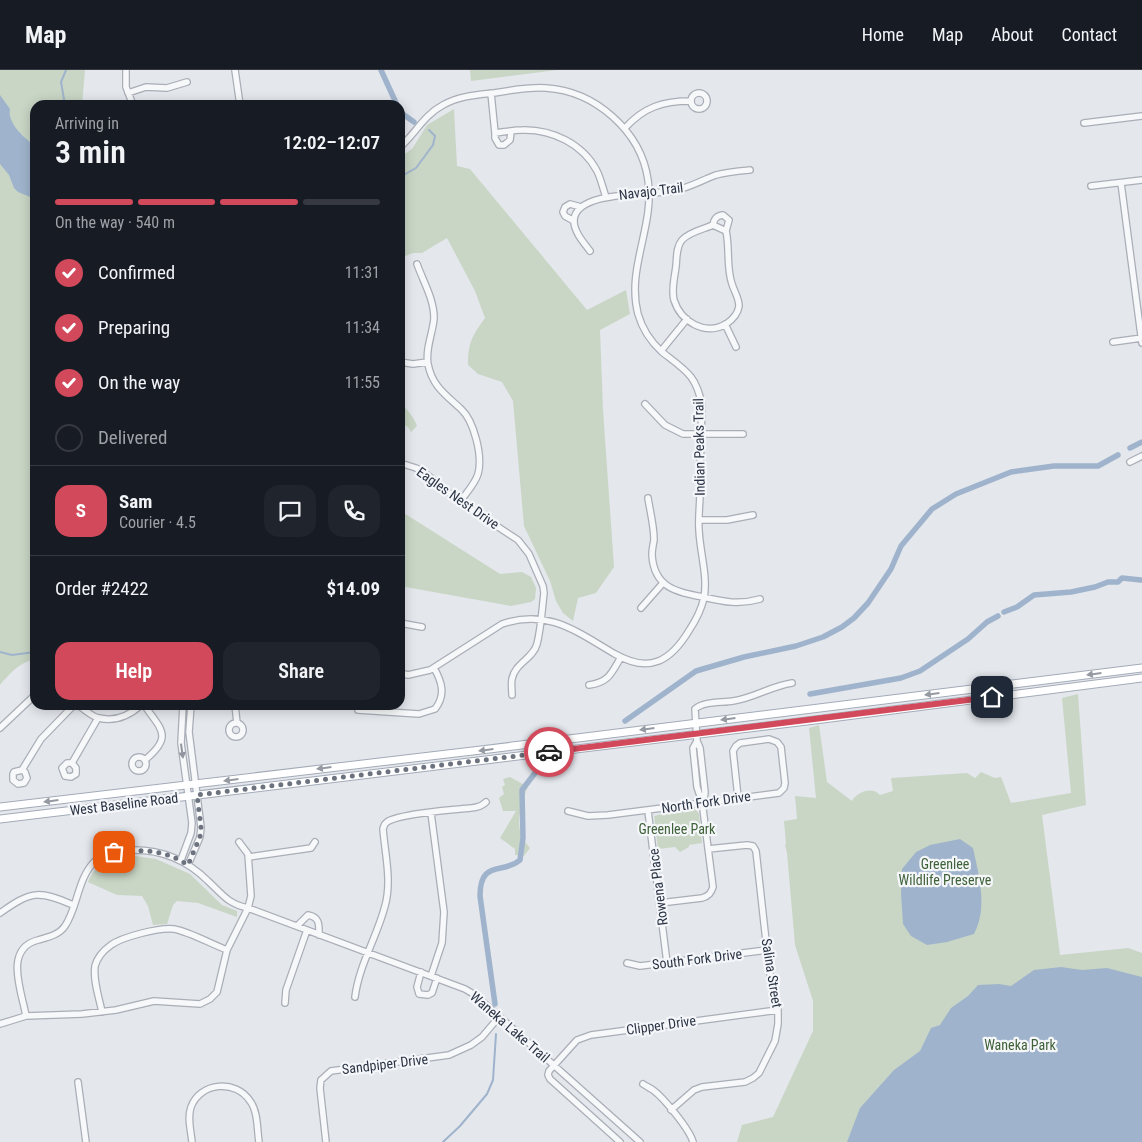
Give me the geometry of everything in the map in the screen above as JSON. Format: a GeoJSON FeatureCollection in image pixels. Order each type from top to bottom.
{"type":"FeatureCollection","features":[{"type":"Feature","properties":{"kind":"main road","name":"West Baseline Road"},"geometry":{"type":"LineString","coordinates":[[0,807],[1142,668]]}},
{"type":"Feature","properties":{"kind":"main road","name":"West Baseline Road"},"geometry":{"type":"LineString","coordinates":[[0,819],[696,737],[1142,678]]}},
{"type":"Feature","properties":{"kind":"main road"},"geometry":{"type":"LineString","coordinates":[[955,692],[956,702]]}},
{"type":"Feature","properties":{"kind":"street"},"geometry":{"type":"LineString","coordinates":[[126,70],[125,79],[131,100]]}},
{"type":"Feature","properties":{"kind":"street"},"geometry":{"type":"LineString","coordinates":[[235,70],[239,100]]}},
{"type":"Feature","properties":{"kind":"street"},"geometry":{"type":"LineString","coordinates":[[128,93],[146,87],[167,88],[187,82]]}},
{"type":"Feature","properties":{"kind":"street","name":"Indian Peaks Trail"},"geometry":{"type":"LineString","coordinates":[[405,143],[421,123],[442,105],[468,96],[530,88],[547,88],[568,92],[601,108],[625,128],[644,164],[650,194],[647,227],[635,274],[635,299],[643,327],[662,351],[685,370],[696,386],[702,405],[699,529],[705,578],[704,597],[699,614],[676,650],[662,660],[644,663],[632,662],[621,658],[570,627],[540,618],[513,620],[502,624],[434,668],[421,673],[405,675]]}},
{"type":"Feature","properties":{"kind":"street"},"geometry":{"type":"LineString","coordinates":[[491,93],[495,138],[499,145],[504,145],[510,140],[510,132]]}},
{"type":"Feature","properties":{"kind":"street"},"geometry":{"type":"LineString","coordinates":[[625,128],[640,114],[662,103],[691,101]]}},
{"type":"Feature","properties":{"kind":"street"},"geometry":{"type":"LineString","coordinates":[[1084,123],[1142,116]]}},
{"type":"Feature","properties":{"kind":"street"},"geometry":{"type":"LineString","coordinates":[[495,133],[520,130],[546,132],[565,139],[576,146],[594,166],[606,197]]}},
{"type":"Feature","properties":{"kind":"street","name":"Navajo Trail"},"geometry":{"type":"LineString","coordinates":[[590,251],[577,233],[574,221],[564,216],[565,207],[570,204],[581,207],[606,197],[623,194],[650,194],[674,191],[692,186],[716,175],[750,170]]}},
{"type":"Feature","properties":{"kind":"street"},"geometry":{"type":"LineString","coordinates":[[1091,186],[1142,180]]}},
{"type":"Feature","properties":{"kind":"street"},"geometry":{"type":"LineString","coordinates":[[1112,342],[1142,340],[1121,183]]}},
{"type":"Feature","properties":{"kind":"street"},"geometry":{"type":"LineString","coordinates":[[574,221],[576,213],[581,207]]}},
{"type":"Feature","properties":{"kind":"street"},"geometry":{"type":"LineString","coordinates":[[713,225],[714,220],[718,216],[723,215],[729,220],[726,231],[730,277],[739,306],[733,318],[725,324],[709,330],[687,319],[674,299],[673,290],[678,249],[681,241],[686,236],[713,225],[726,231]]}},
{"type":"Feature","properties":{"kind":"street"},"geometry":{"type":"LineString","coordinates":[[417,264],[433,309],[434,319],[428,362],[432,377],[438,388],[467,417],[476,437],[478,473],[460,502]]}},
{"type":"Feature","properties":{"kind":"street"},"geometry":{"type":"LineString","coordinates":[[662,351],[687,319]]}},
{"type":"Feature","properties":{"kind":"street"},"geometry":{"type":"LineString","coordinates":[[725,324],[736,347]]}},
{"type":"Feature","properties":{"kind":"street"},"geometry":{"type":"LineString","coordinates":[[405,363],[428,362]]}},
{"type":"Feature","properties":{"kind":"street"},"geometry":{"type":"LineString","coordinates":[[645,404],[661,422],[674,431],[684,434],[701,435],[742,434]]}},
{"type":"Feature","properties":{"kind":"street"},"geometry":{"type":"LineString","coordinates":[[1130,462],[1142,456]]}},
{"type":"Feature","properties":{"kind":"street","name":"Eagles Nest Drive"},"geometry":{"type":"LineString","coordinates":[[405,465],[416,468],[482,518],[510,533],[522,544],[529,554],[543,586],[544,593],[536,646],[530,656],[515,670],[512,680],[512,695]]}},
{"type":"Feature","properties":{"kind":"street"},"geometry":{"type":"LineString","coordinates":[[648,498],[654,539],[653,559],[658,575],[663,583],[676,591],[734,603],[746,603],[760,599]]}},
{"type":"Feature","properties":{"kind":"street"},"geometry":{"type":"LineString","coordinates":[[699,520],[727,520],[753,515]]}},
{"type":"Feature","properties":{"kind":"street"},"geometry":{"type":"LineString","coordinates":[[641,608],[663,583]]}},
{"type":"Feature","properties":{"kind":"street"},"geometry":{"type":"LineString","coordinates":[[405,624],[422,627]]}},
{"type":"Feature","properties":{"kind":"street"},"geometry":{"type":"LineString","coordinates":[[589,685],[606,680],[621,658]]}},
{"type":"Feature","properties":{"kind":"street"},"geometry":{"type":"LineString","coordinates":[[358,710],[419,714],[435,709],[442,697],[442,688],[441,680],[434,668]]}},
{"type":"Feature","properties":{"kind":"street"},"geometry":{"type":"LineString","coordinates":[[660,903],[702,898],[712,892],[713,886],[703,803],[704,792],[700,748],[696,737],[695,709],[698,706],[745,699],[778,685],[792,683]]}},
{"type":"Feature","properties":{"kind":"street"},"geometry":{"type":"LineString","coordinates":[[0,728],[30,700]]}},
{"type":"Feature","properties":{"kind":"street"},"geometry":{"type":"LineString","coordinates":[[22,770],[30,754],[41,739],[69,710]]}},
{"type":"Feature","properties":{"kind":"street"},"geometry":{"type":"LineString","coordinates":[[86,710],[98,718],[114,719],[124,717],[136,710]]}},
{"type":"Feature","properties":{"kind":"street"},"geometry":{"type":"LineString","coordinates":[[145,760],[159,748],[162,734],[160,727],[146,710]]}},
{"type":"Feature","properties":{"kind":"street"},"geometry":{"type":"LineString","coordinates":[[180,860],[191,832],[192,823],[181,743],[183,710]]}},
{"type":"Feature","properties":{"kind":"street"},"geometry":{"type":"LineString","coordinates":[[188,865],[200,837],[201,827],[189,732],[191,710]]}},
{"type":"Feature","properties":{"kind":"street"},"geometry":{"type":"LineString","coordinates":[[236,710],[237,723]]}},
{"type":"Feature","properties":{"kind":"street"},"geometry":{"type":"LineString","coordinates":[[72,764],[98,718]]}},
{"type":"Feature","properties":{"kind":"street","name":"North Fork Drive"},"geometry":{"type":"LineString","coordinates":[[568,811],[583,815],[601,816],[779,793],[784,788],[785,783],[780,747],[777,742],[769,740],[736,746],[733,751],[738,798]]}},
{"type":"Feature","properties":{"kind":"street"},"geometry":{"type":"LineString","coordinates":[[355,997],[357,982],[385,905],[388,889],[383,829],[385,824],[388,821],[408,816],[468,809],[483,805],[486,802]]}},
{"type":"Feature","properties":{"kind":"street","name":"Rowena Place"},"geometry":{"type":"LineString","coordinates":[[648,811],[667,963]]}},
{"type":"Feature","properties":{"kind":"street"},"geometry":{"type":"LineString","coordinates":[[421,972],[417,988],[419,994],[428,995],[432,993],[442,944],[444,912],[431,813]]}},
{"type":"Feature","properties":{"kind":"street"},"geometry":{"type":"LineString","coordinates":[[0,1024],[26,1016],[60,1016],[102,1012],[154,1001],[200,1004],[210,999],[217,992],[227,950],[248,908],[251,896],[252,886],[249,857],[239,842]]}},
{"type":"Feature","properties":{"kind":"street"},"geometry":{"type":"LineString","coordinates":[[249,857],[311,848],[315,842]]}},
{"type":"Feature","properties":{"kind":"street","name":"Salina Street"},"geometry":{"type":"LineString","coordinates":[[671,1110],[694,1090],[702,1087],[745,1082],[753,1078],[759,1072],[776,1038],[778,1010],[772,988],[756,851],[753,846],[747,845],[708,849]]}},
{"type":"Feature","properties":{"kind":"street","name":"Waneka Lake Trail"},"geometry":{"type":"LineString","coordinates":[[26,1016],[17,973],[17,961],[21,952],[35,941],[62,930],[70,916],[86,873],[96,860],[106,854],[127,850],[154,850],[170,854],[188,865],[225,898],[237,906],[248,908],[465,989],[640,1142]]}},
{"type":"Feature","properties":{"kind":"street"},"geometry":{"type":"LineString","coordinates":[[0,913],[21,898],[35,895],[47,896],[73,905]]}},
{"type":"Feature","properties":{"kind":"street"},"geometry":{"type":"LineString","coordinates":[[297,926],[308,916],[313,916],[319,924],[319,935]]}},
{"type":"Feature","properties":{"kind":"street"},"geometry":{"type":"LineString","coordinates":[[102,1012],[96,982],[96,964],[100,955],[112,944],[155,930],[166,929],[176,930],[227,950]]}},
{"type":"Feature","properties":{"kind":"street"},"geometry":{"type":"LineString","coordinates":[[285,1003],[286,990],[308,930]]}},
{"type":"Feature","properties":{"kind":"street","name":"South Fork Drive"},"geometry":{"type":"LineString","coordinates":[[627,963],[640,966],[767,950]]}},
{"type":"Feature","properties":{"kind":"street","name":"Clipper Drive"},"geometry":{"type":"LineString","coordinates":[[554,1065],[577,1040],[591,1034],[778,1010]]}},
{"type":"Feature","properties":{"kind":"street","name":"Sandpiper Drive"},"geometry":{"type":"LineString","coordinates":[[326,1142],[320,1088],[325,1076],[331,1071],[449,1056],[471,1045],[499,1017]]}},
{"type":"Feature","properties":{"kind":"street","name":"Waneka Lake Trail"},"geometry":{"type":"LineString","coordinates":[[554,1065],[549,1071],[550,1079],[620,1142]]}},
{"type":"Feature","properties":{"kind":"street"},"geometry":{"type":"LineString","coordinates":[[78,1082],[86,1142]]}},
{"type":"Feature","properties":{"kind":"street"},"geometry":{"type":"LineString","coordinates":[[643,1084],[654,1091],[671,1110],[690,1133],[692,1142]]}},
{"type":"Feature","properties":{"kind":"street"},"geometry":{"type":"LineString","coordinates":[[192,1142],[189,1117],[191,1107],[201,1093],[210,1088],[220,1086],[236,1088],[250,1100],[254,1108],[259,1142]]}},
{"type":"Feature","properties":{"kind":"green space"},"geometry":{"type":"Polygon","coordinates":[[[0,70],[85,70],[82,100],[30,100],[30,661],[15,669],[0,685],[0,70]]]}},
{"type":"Feature","properties":{"kind":"green space"},"geometry":{"type":"Polygon","coordinates":[[[470,70],[557,70],[471,81],[470,70]]]}},
{"type":"Feature","properties":{"kind":"green space"},"geometry":{"type":"Polygon","coordinates":[[[454,109],[457,166],[470,169],[587,310],[626,290],[630,314],[600,330],[603,410],[614,567],[596,593],[578,598],[573,621],[563,613],[556,601],[550,581],[524,526],[513,401],[502,382],[478,374],[468,365],[472,340],[485,318],[475,291],[447,238],[422,253],[413,253],[405,256],[405,154],[412,149],[427,125],[454,109]]]}},
{"type":"Feature","properties":{"kind":"green space"},"geometry":{"type":"Polygon","coordinates":[[[405,408],[417,426],[411,432],[405,426],[405,408]]]}},
{"type":"Feature","properties":{"kind":"green space"},"geometry":{"type":"Polygon","coordinates":[[[405,514],[500,574],[522,572],[531,577],[536,588],[535,599],[531,602],[511,606],[405,587],[405,514]]]}},
{"type":"Feature","properties":{"kind":"green space","name":"Greenlee Wildlife Preserve"},"geometry":{"type":"Polygon","coordinates":[[[1078,694],[1086,805],[1042,815],[1060,955],[1128,948],[1142,953],[1142,1142],[737,1142],[742,1125],[773,1117],[813,1031],[813,1001],[795,945],[784,821],[797,819],[795,796],[816,798],[809,728],[819,725],[827,782],[852,801],[857,795],[865,791],[877,792],[880,795],[893,791],[891,778],[967,773],[975,778],[981,772],[995,778],[1001,777],[1011,803],[1071,793],[1062,698],[1078,694]]]}},
{"type":"Feature","properties":{"kind":"green space"},"geometry":{"type":"Polygon","coordinates":[[[510,777],[528,787],[519,817],[522,836],[530,848],[524,856],[515,855],[515,849],[500,838],[516,811],[503,811],[499,798],[504,794],[502,787],[505,785],[503,779],[510,777]]]}},
{"type":"Feature","properties":{"kind":"green space","name":"Greenlee Park"},"geometry":{"type":"Polygon","coordinates":[[[695,808],[699,814],[702,843],[689,845],[689,847],[680,852],[675,847],[658,849],[654,816],[695,808]]]}},
{"type":"Feature","properties":{"kind":"green space"},"geometry":{"type":"Polygon","coordinates":[[[128,855],[156,859],[190,874],[222,905],[237,911],[237,917],[198,903],[177,901],[173,905],[167,924],[153,925],[148,906],[142,896],[117,895],[88,882],[95,870],[104,862],[115,857],[128,855]]]}},
{"type":"Feature","properties":{"kind":"water"},"geometry":{"type":"Polygon","coordinates":[[[0,95],[10,109],[11,120],[14,125],[30,142],[30,197],[18,192],[14,188],[9,175],[0,164],[0,95]]]}},
{"type":"Feature","properties":{"kind":"water"},"geometry":{"type":"Polygon","coordinates":[[[960,839],[973,848],[980,880],[981,913],[978,924],[974,934],[947,942],[927,945],[911,936],[903,924],[902,869],[916,852],[930,845],[960,839]]]}},
{"type":"Feature","properties":{"kind":"water","name":"Waneka Park"},"geometry":{"type":"Polygon","coordinates":[[[1061,967],[1082,970],[1107,968],[1142,977],[1142,1142],[847,1142],[860,1108],[894,1070],[920,1051],[931,1028],[940,1025],[951,1008],[968,996],[978,985],[999,984],[1011,986],[1034,970],[1061,967]]]}},
{"type":"Feature","properties":{"kind":"waterway"},"geometry":{"type":"LineString","coordinates":[[64,100],[61,82],[66,70]]}},
{"type":"Feature","properties":{"kind":"waterway"},"geometry":{"type":"LineString","coordinates":[[381,70],[395,100]]}},
{"type":"Feature","properties":{"kind":"waterway"},"geometry":{"type":"LineString","coordinates":[[405,116],[414,122]]}},
{"type":"Feature","properties":{"kind":"waterway"},"geometry":{"type":"LineString","coordinates":[[405,174],[416,168],[433,145],[435,136],[429,130]]}},
{"type":"Feature","properties":{"kind":"waterway"},"geometry":{"type":"LineString","coordinates":[[1130,448],[1142,442]]}},
{"type":"Feature","properties":{"kind":"waterway"},"geometry":{"type":"LineString","coordinates":[[625,721],[696,671],[744,657],[796,646],[823,637],[842,627],[854,618],[868,603],[891,569],[901,546],[932,509],[956,494],[1011,472],[1054,466],[1098,466],[1118,455]]}},
{"type":"Feature","properties":{"kind":"waterway"},"geometry":{"type":"LineString","coordinates":[[1004,612],[1017,607],[1034,595],[1071,592],[1108,582],[1118,582],[1122,578],[1141,580]]}},
{"type":"Feature","properties":{"kind":"waterway"},"geometry":{"type":"LineString","coordinates":[[810,694],[901,678],[920,671],[968,639],[987,622],[998,616]]}},
{"type":"Feature","properties":{"kind":"waterway"},"geometry":{"type":"LineString","coordinates":[[0,652],[12,655],[30,653]]}},
{"type":"Feature","properties":{"kind":"waterway"},"geometry":{"type":"LineString","coordinates":[[495,1004],[480,896],[481,884],[488,872],[507,867],[520,860],[523,838],[522,790],[541,765]]}},
{"type":"Feature","properties":{"kind":"waterway"},"geometry":{"type":"LineString","coordinates":[[443,1142],[460,1126],[487,1094],[493,1080],[496,1034]]}},
{"type":"Feature","properties":{"kind":"way so far"},"geometry":{"type":"LineString","coordinates":[[114,852],[154,850],[170,854],[188,865],[200,837],[201,827],[197,795],[549,752]]}},
{"type":"Feature","properties":{"kind":"route"},"geometry":{"type":"LineString","coordinates":[[549,752],[992,697]]}}]}
